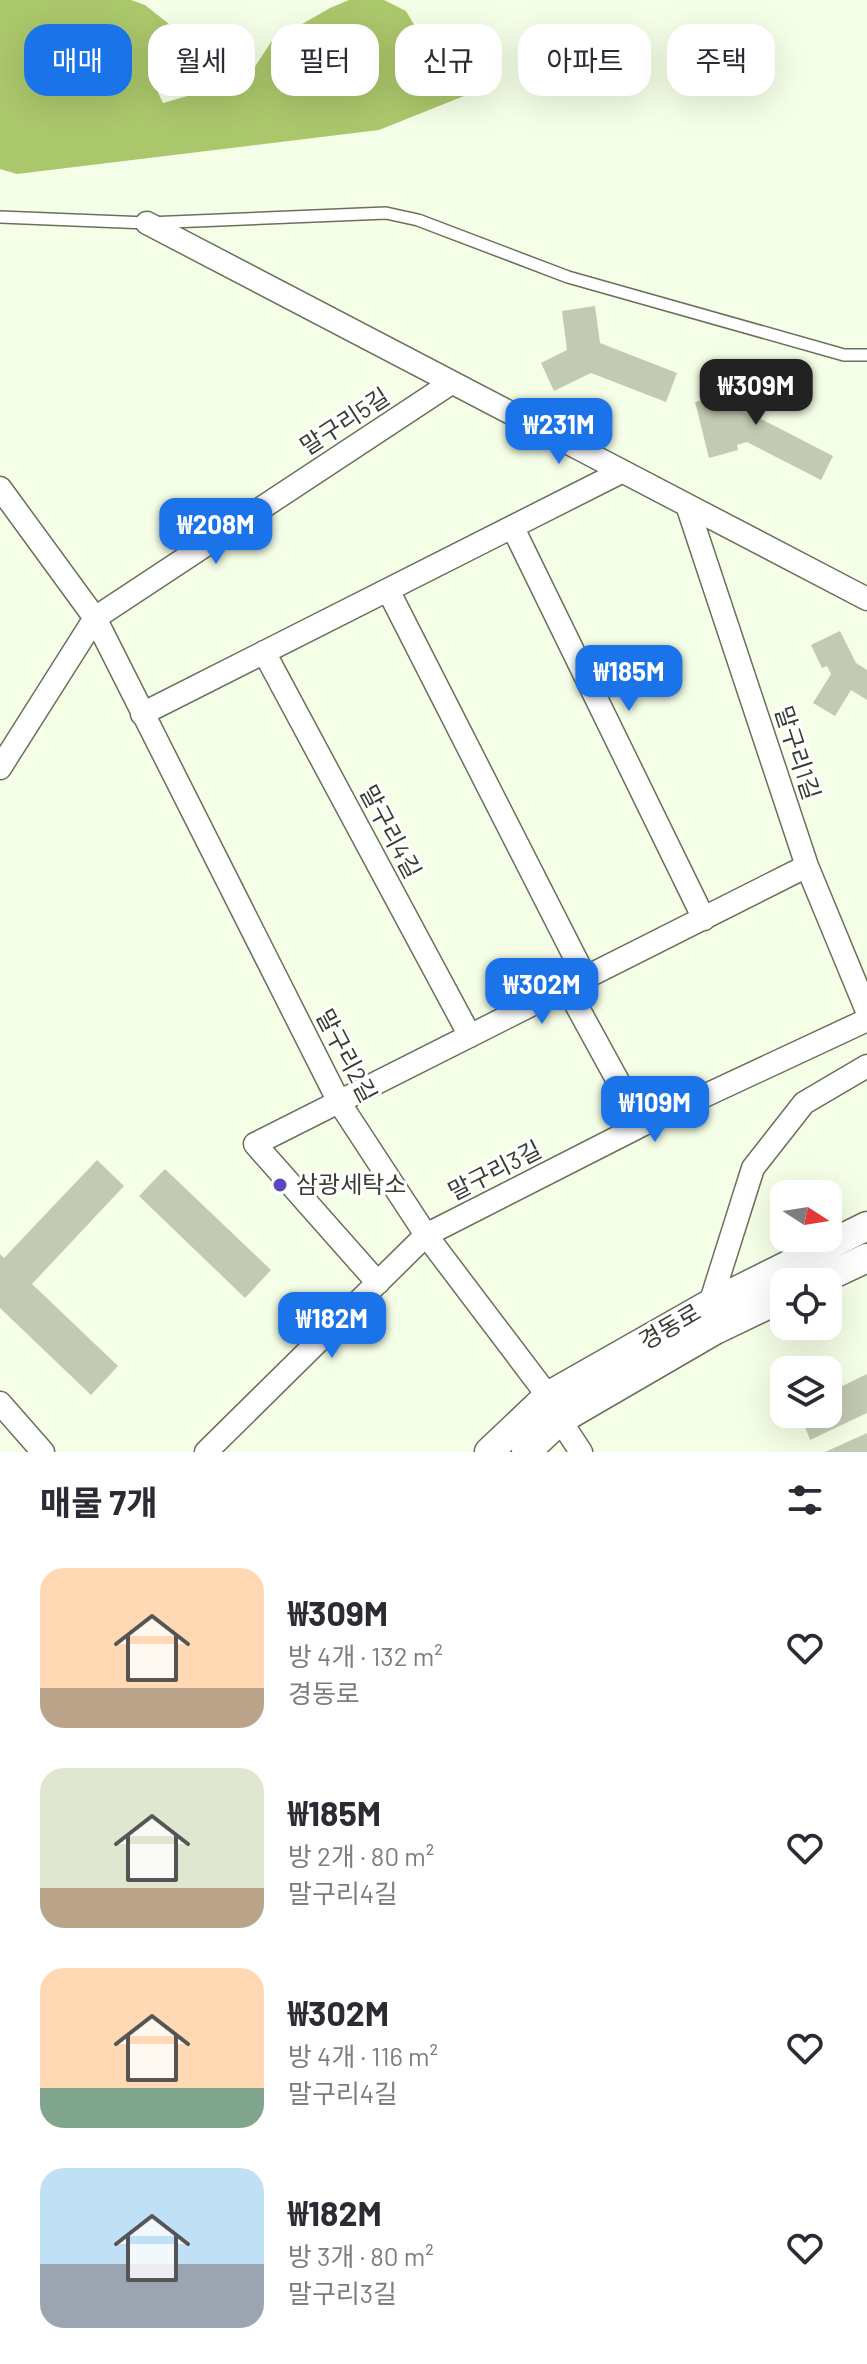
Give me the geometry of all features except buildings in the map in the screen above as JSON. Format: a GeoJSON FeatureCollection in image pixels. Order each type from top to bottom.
{"type":"FeatureCollection","features":[{"type":"Feature","properties":{"kind":"street"},"geometry":{"type":"LineString","coordinates":[[147,223],[867,599]]}},
{"type":"Feature","properties":{"kind":"street","name":"말구리5길"},"geometry":{"type":"LineString","coordinates":[[0,768],[95,618],[451,383]]}},
{"type":"Feature","properties":{"kind":"street"},"geometry":{"type":"LineString","coordinates":[[142,714],[621,472]]}},
{"type":"Feature","properties":{"kind":"street","name":"말구리2길"},"geometry":{"type":"LineString","coordinates":[[0,488],[95,618],[339,1102],[426,1235],[554,1408],[581,1452]]}},
{"type":"Feature","properties":{"kind":"street","name":"말구리1길"},"geometry":{"type":"LineString","coordinates":[[688,508],[807,866],[867,1011]]}},
{"type":"Feature","properties":{"kind":"street"},"geometry":{"type":"LineString","coordinates":[[513,528],[704,919]]}},
{"type":"Feature","properties":{"kind":"street"},"geometry":{"type":"LineString","coordinates":[[388,590],[642,1125]]}},
{"type":"Feature","properties":{"kind":"street","name":"말구리4길"},"geometry":{"type":"LineString","coordinates":[[264,652],[470,1036]]}},
{"type":"Feature","properties":{"kind":"street"},"geometry":{"type":"LineString","coordinates":[[378,1283],[255,1144],[807,866]]}},
{"type":"Feature","properties":{"kind":"street","name":"말구리3길"},"geometry":{"type":"LineString","coordinates":[[206,1452],[426,1235],[642,1125],[867,1020]]}},
{"type":"Feature","properties":{"kind":"street"},"geometry":{"type":"LineString","coordinates":[[710,1304],[753,1168],[804,1103],[867,1066]]}},
{"type":"Feature","properties":{"kind":"street","name":"경동로"},"geometry":{"type":"LineString","coordinates":[[489,1452],[710,1304],[867,1226]]}},
{"type":"Feature","properties":{"kind":"street"},"geometry":{"type":"LineString","coordinates":[[842,1270],[867,1258]]}},
{"type":"Feature","properties":{"kind":"street","name":"경동로"},"geometry":{"type":"LineString","coordinates":[[526,1452],[554,1408],[770,1304]]}},
{"type":"Feature","properties":{"kind":"street"},"geometry":{"type":"LineString","coordinates":[[0,1403],[43,1452]]}},
{"type":"Feature","properties":{"kind":"lane"},"geometry":{"type":"LineString","coordinates":[[0,217],[147,223],[386,213],[418,220],[568,277],[844,355],[867,355]]}},
{"type":"Feature","properties":{"kind":"green space"},"geometry":{"type":"Polygon","coordinates":[[[0,0],[131,0],[145,5],[169,24],[148,24],[148,96],[160,96],[163,103],[188,96],[255,96],[255,67],[271,42],[271,96],[379,96],[379,24],[302,24],[349,0],[384,0],[406,11],[414,24],[395,24],[395,96],[464,96],[379,130],[17,174],[0,169],[0,0]]]}},
{"type":"Feature","properties":{"kind":"place","name":"삼광세탁소"},"geometry":{"type":"Point","coordinates":[280,1185]}}]}
